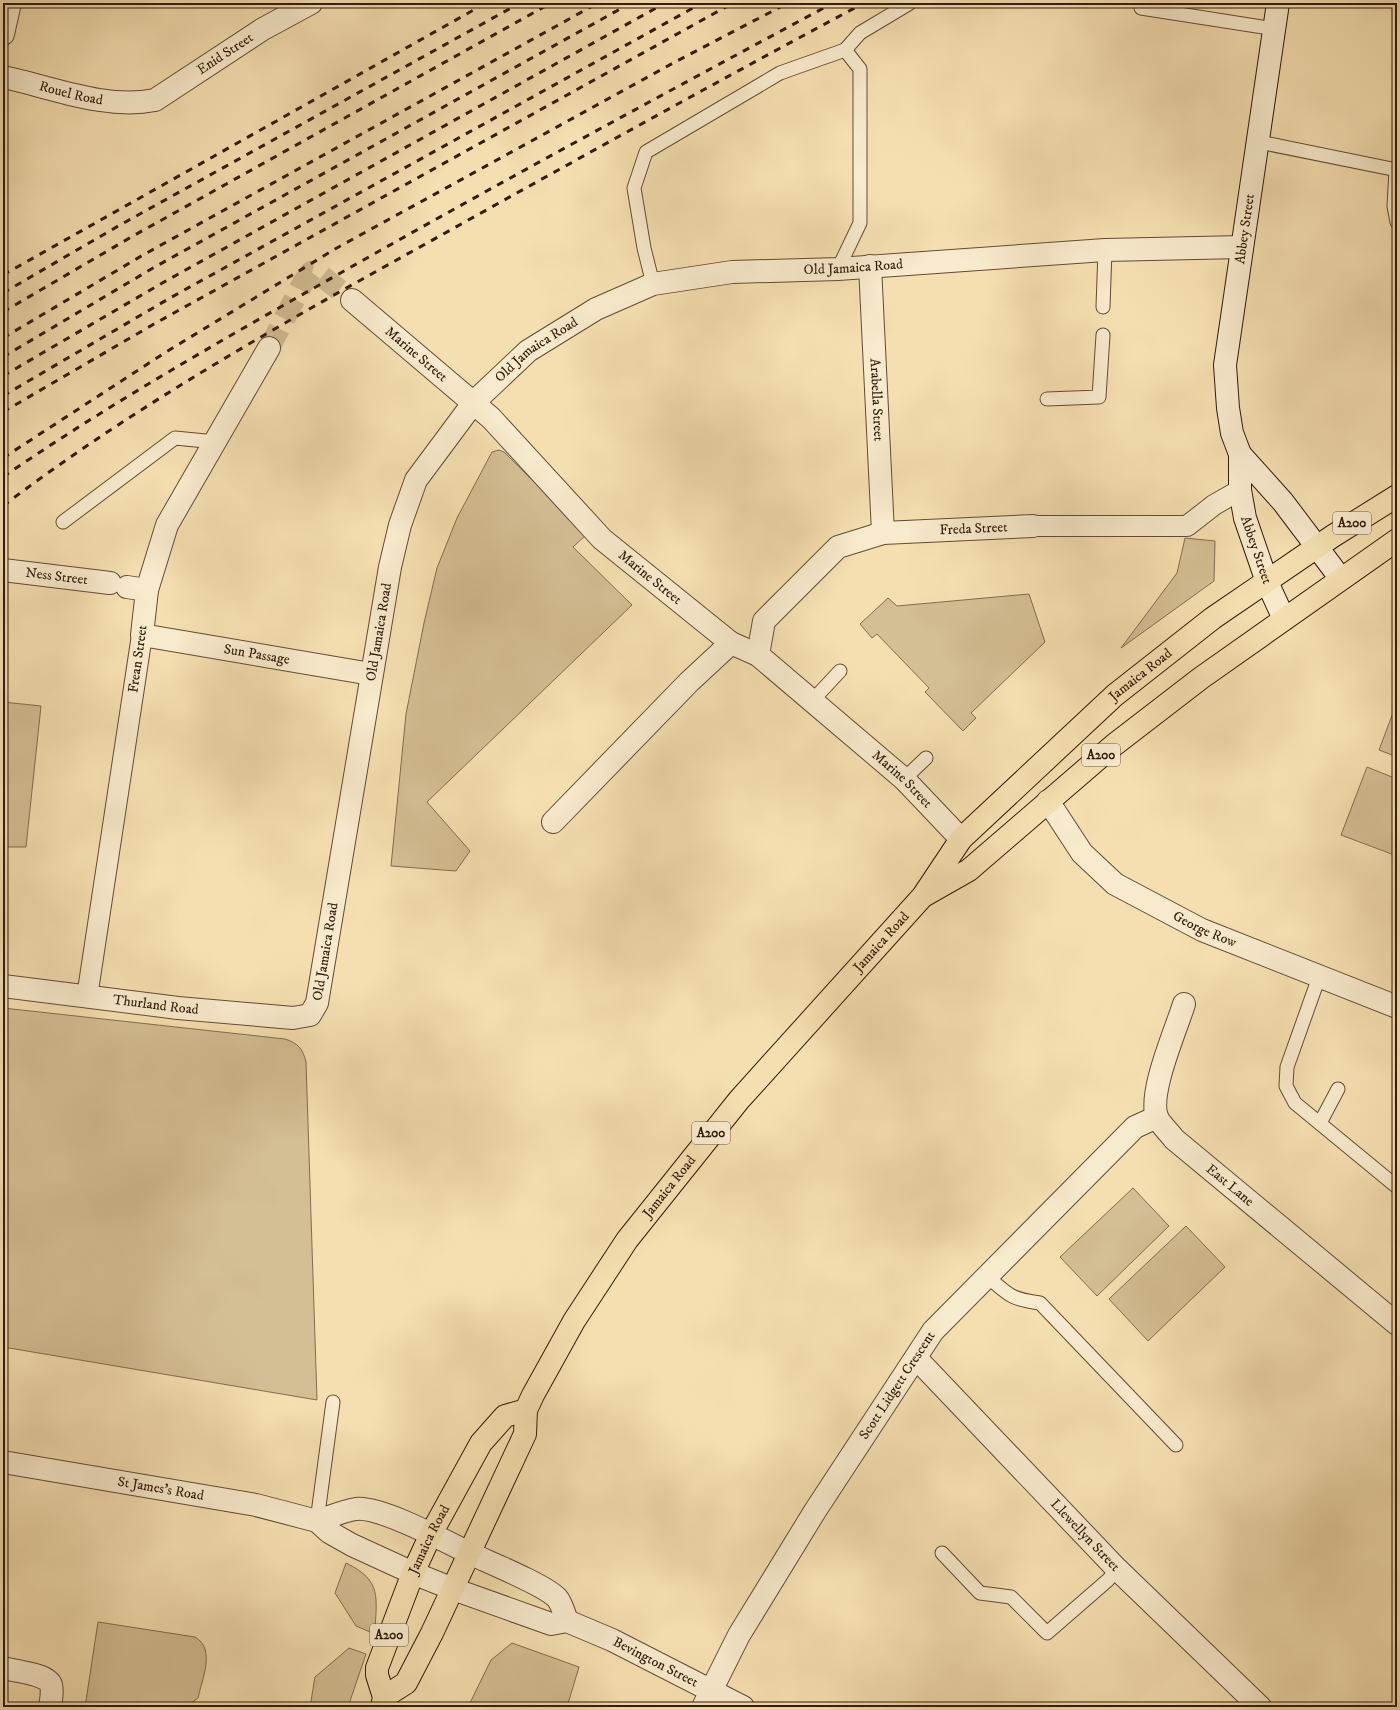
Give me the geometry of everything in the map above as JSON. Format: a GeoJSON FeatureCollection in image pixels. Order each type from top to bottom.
{"type":"FeatureCollection","features":[{"type":"Feature","properties":{"kind":"main road","name":"Jamaica Road"},"geometry":{"type":"LineString","coordinates":[[526,1410],[505,1416],[482,1443],[431,1534],[413,1573],[378,1668],[377,1675],[383,1702],[406,1683],[453,1589],[525,1434],[526,1410],[574,1321],[596,1285],[654,1204],[739,1100],[923,896],[961,839],[1115,696],[1213,618],[1267,582],[1316,546],[1397,496]]}},
{"type":"Feature","properties":{"kind":"main road","name":"Jamaica Road"},"geometry":{"type":"LineString","coordinates":[[923,896],[969,870],[1120,740],[1207,674],[1397,540]]}},
{"type":"Feature","properties":{"kind":"street"},"geometry":{"type":"LineString","coordinates":[[3,34],[10,3]]}},
{"type":"Feature","properties":{"kind":"street","name":"Enid Street"},"geometry":{"type":"LineString","coordinates":[[140,103],[156,100],[264,29],[311,3]]}},
{"type":"Feature","properties":{"kind":"street","name":"Abbey Street"},"geometry":{"type":"LineString","coordinates":[[1278,3],[1259,142],[1225,365],[1228,408],[1232,433],[1240,454],[1240,490],[1245,518],[1267,582],[1284,619]]}},
{"type":"Feature","properties":{"kind":"street","name":"Rouel Road"},"geometry":{"type":"LineString","coordinates":[[3,77],[93,99],[140,103]]}},
{"type":"Feature","properties":{"kind":"street","name":"Old Jamaica Road"},"geometry":{"type":"LineString","coordinates":[[310,1015],[317,1003],[371,674],[398,532],[416,480],[474,402],[528,351],[596,309],[652,284],[732,272],[838,269],[1105,250],[1242,247]]}},
{"type":"Feature","properties":{"kind":"street","name":"Arabella Street"},"geometry":{"type":"LineString","coordinates":[[870,266],[883,533]]}},
{"type":"Feature","properties":{"kind":"street","name":"Marine Street"},"geometry":{"type":"LineString","coordinates":[[352,300],[491,418],[602,539],[732,643],[758,655],[904,779],[961,839]]}},
{"type":"Feature","properties":{"kind":"street","name":"Frean Street"},"geometry":{"type":"LineString","coordinates":[[87,997],[142,635],[128,587],[216,442],[269,348]]}},
{"type":"Feature","properties":{"kind":"street","name":"Abbey Street"},"geometry":{"type":"LineString","coordinates":[[1240,454],[1283,502],[1341,579]]}},
{"type":"Feature","properties":{"kind":"street","name":"Freda Street"},"geometry":{"type":"LineString","coordinates":[[758,655],[764,621],[838,547],[883,533],[1033,526],[1187,526],[1214,505],[1240,490]]}},
{"type":"Feature","properties":{"kind":"street","name":"Ness Street"},"geometry":{"type":"LineString","coordinates":[[3,570],[128,587]]}},
{"type":"Feature","properties":{"kind":"street","name":"Sun Passage"},"geometry":{"type":"LineString","coordinates":[[142,635],[371,674]]}},
{"type":"Feature","properties":{"kind":"street"},"geometry":{"type":"LineString","coordinates":[[553,822],[689,682],[732,643]]}},
{"type":"Feature","properties":{"kind":"street","name":"George Row"},"geometry":{"type":"LineString","coordinates":[[1048,801],[1082,853],[1114,884],[1202,930],[1397,1007]]}},
{"type":"Feature","properties":{"kind":"street","name":"Thurland Road"},"geometry":{"type":"LineString","coordinates":[[3,986],[178,1008],[285,1018],[310,1015]]}},
{"type":"Feature","properties":{"kind":"street"},"geometry":{"type":"LineString","coordinates":[[1157,1117],[1157,1085],[1184,1004]]}},
{"type":"Feature","properties":{"kind":"street","name":"Scott Lidgett Crescent"},"geometry":{"type":"LineString","coordinates":[[707,1698],[739,1634],[815,1511],[933,1331],[1135,1127],[1157,1117]]}},
{"type":"Feature","properties":{"kind":"street","name":"East Lane"},"geometry":{"type":"LineString","coordinates":[[1157,1117],[1174,1139],[1397,1324]]}},
{"type":"Feature","properties":{"kind":"street","name":"Llewellyn Street"},"geometry":{"type":"LineString","coordinates":[[916,1358],[1117,1569],[1260,1707]]}},
{"type":"Feature","properties":{"kind":"street","name":"St James's Road"},"geometry":{"type":"LineString","coordinates":[[3,1462],[256,1505],[317,1521],[329,1532],[352,1545],[413,1573],[453,1589]]}},
{"type":"Feature","properties":{"kind":"street"},"geometry":{"type":"LineString","coordinates":[[317,1521],[356,1509],[388,1516],[431,1534],[543,1589],[556,1597],[561,1603],[567,1620],[551,1624],[453,1589]]}},
{"type":"Feature","properties":{"kind":"street","name":"Bevington Street"},"geometry":{"type":"LineString","coordinates":[[567,1620],[612,1640],[707,1698],[743,1707]]}},
{"type":"Feature","properties":{"kind":"street"},"geometry":{"type":"LineString","coordinates":[[3,1668],[46,1678],[51,1684],[52,1694],[50,1707]]}},
{"type":"Feature","properties":{"kind":"lane"},"geometry":{"type":"LineString","coordinates":[[652,284],[644,248],[634,188],[646,152],[780,73],[845,50],[860,33],[910,3]]}},
{"type":"Feature","properties":{"kind":"lane"},"geometry":{"type":"LineString","coordinates":[[1142,3],[1141,8],[1274,28]]}},
{"type":"Feature","properties":{"kind":"lane"},"geometry":{"type":"LineString","coordinates":[[838,269],[860,223],[860,69],[845,50]]}},
{"type":"Feature","properties":{"kind":"lane"},"geometry":{"type":"LineString","coordinates":[[1259,142],[1396,170],[1394,206],[1397,222]]}},
{"type":"Feature","properties":{"kind":"lane"},"geometry":{"type":"LineString","coordinates":[[1103,307],[1105,250]]}},
{"type":"Feature","properties":{"kind":"lane"},"geometry":{"type":"LineString","coordinates":[[1047,399],[1099,397],[1103,335]]}},
{"type":"Feature","properties":{"kind":"lane"},"geometry":{"type":"LineString","coordinates":[[63,522],[174,438],[216,442]]}},
{"type":"Feature","properties":{"kind":"lane"},"geometry":{"type":"LineString","coordinates":[[812,701],[840,671]]}},
{"type":"Feature","properties":{"kind":"lane"},"geometry":{"type":"LineString","coordinates":[[904,779],[926,758]]}},
{"type":"Feature","properties":{"kind":"lane"},"geometry":{"type":"LineString","coordinates":[[1319,977],[1287,1068],[1286,1086],[1295,1103],[1397,1187]]}},
{"type":"Feature","properties":{"kind":"lane"},"geometry":{"type":"LineString","coordinates":[[1320,1123],[1338,1089]]}},
{"type":"Feature","properties":{"kind":"lane"},"geometry":{"type":"LineString","coordinates":[[988,1277],[1008,1294],[1018,1300],[1040,1303],[1176,1445]]}},
{"type":"Feature","properties":{"kind":"lane"},"geometry":{"type":"LineString","coordinates":[[317,1521],[333,1402]]}},
{"type":"Feature","properties":{"kind":"lane"},"geometry":{"type":"LineString","coordinates":[[942,1553],[980,1593],[1011,1597],[1047,1633],[1108,1580],[1117,1569]]}},
{"type":"Feature","properties":{"kind":"shaded area"},"geometry":{"type":"Polygon","coordinates":[[[499,450],[504,452],[587,534],[573,547],[632,605],[427,802],[470,851],[456,871],[391,866],[406,714],[424,623],[437,568],[457,518],[492,452],[499,450]]]}},
{"type":"Feature","properties":{"kind":"shaded area"},"geometry":{"type":"Polygon","coordinates":[[[1185,538],[1215,541],[1214,581],[1121,648],[1177,573],[1185,538]]]}},
{"type":"Feature","properties":{"kind":"shaded area"},"geometry":{"type":"Polygon","coordinates":[[[1029,594],[1045,642],[971,713],[976,718],[963,731],[925,692],[929,688],[877,634],[872,638],[860,624],[888,598],[897,606],[1029,594]]]}},
{"type":"Feature","properties":{"kind":"shaded area"},"geometry":{"type":"Polygon","coordinates":[[[3,702],[41,706],[26,847],[3,847],[3,702]]]}},
{"type":"Feature","properties":{"kind":"shaded area"},"geometry":{"type":"Polygon","coordinates":[[[1397,702],[1397,757],[1379,750],[1397,702]]]}},
{"type":"Feature","properties":{"kind":"shaded area"},"geometry":{"type":"Polygon","coordinates":[[[1367,767],[1397,779],[1397,856],[1341,835],[1367,767]]]}},
{"type":"Feature","properties":{"kind":"shaded area"},"geometry":{"type":"Polygon","coordinates":[[[3,1008],[285,1039],[293,1042],[299,1047],[306,1062],[317,1400],[3,1347],[3,1008]]]}},
{"type":"Feature","properties":{"kind":"shaded area"},"geometry":{"type":"Polygon","coordinates":[[[1133,1188],[1169,1226],[1097,1296],[1060,1257],[1133,1188]]]}},
{"type":"Feature","properties":{"kind":"shaded area"},"geometry":{"type":"Polygon","coordinates":[[[1186,1226],[1225,1267],[1148,1341],[1109,1299],[1186,1226]]]}},
{"type":"Feature","properties":{"kind":"shaded area"},"geometry":{"type":"Polygon","coordinates":[[[346,1563],[366,1576],[375,1591],[375,1634],[356,1626],[335,1593],[346,1563]]]}},
{"type":"Feature","properties":{"kind":"shaded area"},"geometry":{"type":"Polygon","coordinates":[[[98,1622],[195,1637],[201,1642],[205,1649],[206,1657],[206,1665],[198,1698],[186,1707],[85,1707],[98,1622]]]}},
{"type":"Feature","properties":{"kind":"shaded area"},"geometry":{"type":"Polygon","coordinates":[[[512,1643],[579,1667],[567,1707],[468,1707],[491,1660],[512,1643]]]}},
{"type":"Feature","properties":{"kind":"shaded area"},"geometry":{"type":"Polygon","coordinates":[[[349,1648],[366,1654],[348,1707],[310,1707],[315,1677],[349,1648]]]}},
{"type":"Feature","properties":{"kind":"tunnel"},"geometry":{"type":"LineString","coordinates":[[269,348],[303,283],[311,272],[319,274],[352,300]]}},
{"type":"Feature","properties":{"kind":"railway"},"geometry":{"type":"LineString","coordinates":[[3,275],[486,3]]}},
{"type":"Feature","properties":{"kind":"railway"},"geometry":{"type":"LineString","coordinates":[[3,293],[120,225],[520,3]]}},
{"type":"Feature","properties":{"kind":"railway"},"geometry":{"type":"LineString","coordinates":[[3,312],[133,236],[551,3]]}},
{"type":"Feature","properties":{"kind":"railway"},"geometry":{"type":"LineString","coordinates":[[3,338],[143,255],[598,3]]}},
{"type":"Feature","properties":{"kind":"railway"},"geometry":{"type":"LineString","coordinates":[[3,357],[153,268],[631,3]]}},
{"type":"Feature","properties":{"kind":"railway"},"geometry":{"type":"LineString","coordinates":[[3,376],[164,282],[665,3]]}},
{"type":"Feature","properties":{"kind":"railway"},"geometry":{"type":"LineString","coordinates":[[3,396],[170,298],[702,3]]}},
{"type":"Feature","properties":{"kind":"railway"},"geometry":{"type":"LineString","coordinates":[[3,412],[154,324],[733,3]]}},
{"type":"Feature","properties":{"kind":"railway"},"geometry":{"type":"LineString","coordinates":[[3,458],[166,352],[335,249],[675,62],[788,3]]}},
{"type":"Feature","properties":{"kind":"railway"},"geometry":{"type":"LineString","coordinates":[[3,477],[44,449],[128,396],[258,320],[527,169],[833,3]]}},
{"type":"Feature","properties":{"kind":"railway"},"geometry":{"type":"LineString","coordinates":[[3,506],[54,469],[158,399],[265,334],[592,151],[864,3]]}}]}
